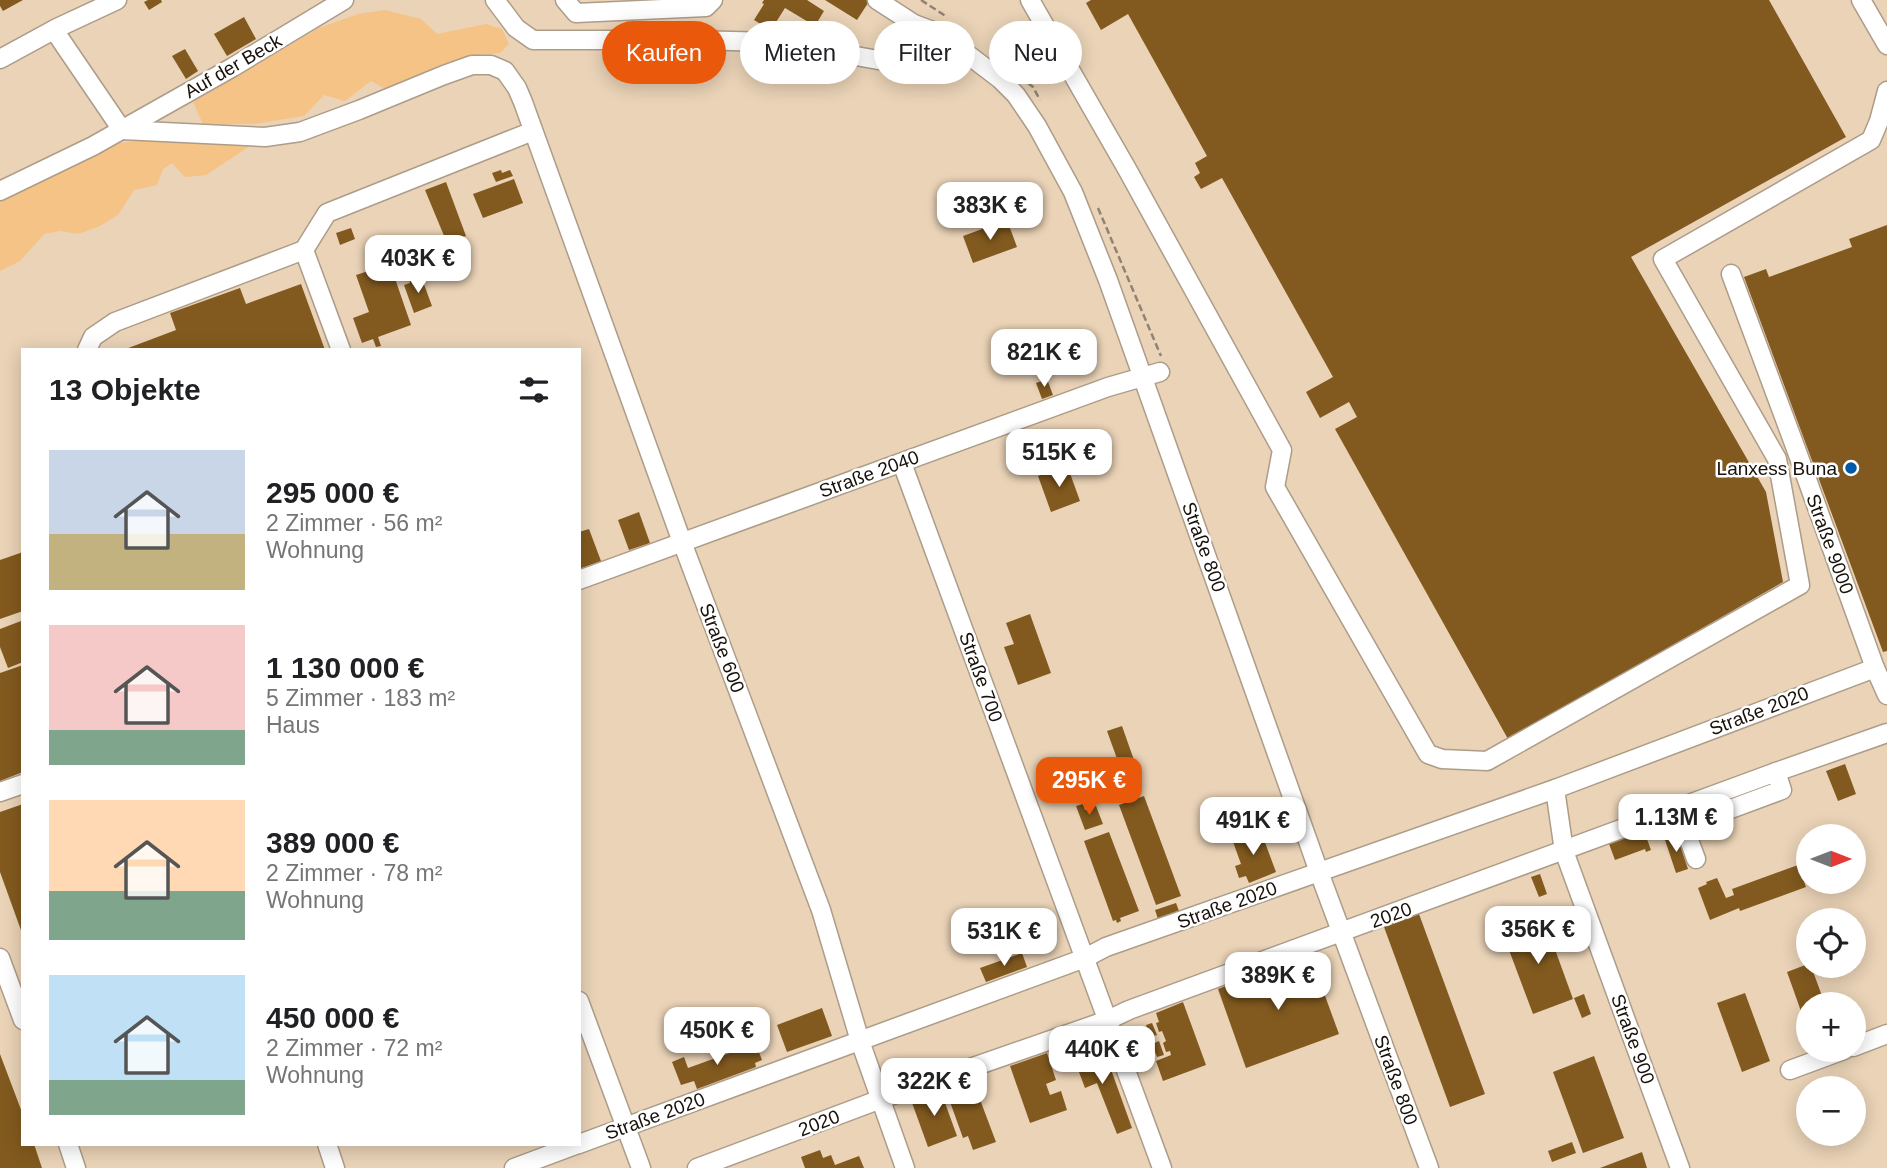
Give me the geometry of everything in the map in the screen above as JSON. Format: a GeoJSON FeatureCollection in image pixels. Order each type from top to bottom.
{"type":"FeatureCollection","features":[{"type":"Feature","properties":{"kind":"street"},"geometry":{"type":"LineString","coordinates":[[0,60],[117,0]]}},
{"type":"Feature","properties":{"kind":"street","name":"Auf der Beck"},"geometry":{"type":"LineString","coordinates":[[0,191],[93,146],[233,67],[344,0]]}},
{"type":"Feature","properties":{"kind":"street"},"geometry":{"type":"LineString","coordinates":[[495,0],[516,28],[533,40],[779,42],[874,59]]}},
{"type":"Feature","properties":{"kind":"street"},"geometry":{"type":"LineString","coordinates":[[565,0],[576,12],[706,7],[713,0]]}},
{"type":"Feature","properties":{"kind":"street","name":"Straße 800"},"geometry":{"type":"LineString","coordinates":[[877,0],[909,21]]}},
{"type":"Feature","properties":{"kind":"street"},"geometry":{"type":"LineString","coordinates":[[1030,0],[1282,450],[1275,487],[1428,754],[1442,759],[1487,761],[1800,585],[1777,459],[1663,259],[1871,140],[1887,91]]}},
{"type":"Feature","properties":{"kind":"street"},"geometry":{"type":"LineString","coordinates":[[1861,0],[1887,45]]}},
{"type":"Feature","properties":{"kind":"street"},"geometry":{"type":"LineString","coordinates":[[54,30],[121,130]]}},
{"type":"Feature","properties":{"kind":"street","name":"Straße 800"},"geometry":{"type":"LineString","coordinates":[[975,60],[1016,95],[1037,126],[1073,192],[1152,375],[1319,872],[1429,1168]]}},
{"type":"Feature","properties":{"kind":"street","name":"Straße 600"},"geometry":{"type":"LineString","coordinates":[[121,130],[265,137],[300,132],[472,65],[491,65],[505,71],[511,78],[517,88],[682,542],[821,910],[860,1041],[905,1168]]}},
{"type":"Feature","properties":{"kind":"street"},"geometry":{"type":"LineString","coordinates":[[88,348],[93,337],[116,321],[304,250],[327,214],[533,131]]}},
{"type":"Feature","properties":{"kind":"street"},"geometry":{"type":"LineString","coordinates":[[304,250],[340,348]]}},
{"type":"Feature","properties":{"kind":"street","name":"Straße 9000"},"geometry":{"type":"LineString","coordinates":[[1731,274],[1887,695]]}},
{"type":"Feature","properties":{"kind":"street","name":"Straße 2040"},"geometry":{"type":"LineString","coordinates":[[581,579],[1118,384],[1152,375]]}},
{"type":"Feature","properties":{"kind":"street","name":"Straße 700"},"geometry":{"type":"LineString","coordinates":[[902,463],[1162,1168]]}},
{"type":"Feature","properties":{"kind":"street","name":"Straße 2020"},"geometry":{"type":"LineString","coordinates":[[581,1143],[1085,958],[1106,947],[1555,789],[1875,668]]}},
{"type":"Feature","properties":{"kind":"street","name":"2020"},"geometry":{"type":"LineString","coordinates":[[697,1168],[881,1099],[1108,1020],[1129,1010],[1887,733]]}},
{"type":"Feature","properties":{"kind":"street"},"geometry":{"type":"LineString","coordinates":[[1696,859],[1689,840],[1689,831],[1709,817],[1782,790],[1776,772]]}},
{"type":"Feature","properties":{"kind":"street"},"geometry":{"type":"LineString","coordinates":[[0,792],[21,785]]}},
{"type":"Feature","properties":{"kind":"street","name":"Straße 900"},"geometry":{"type":"LineString","coordinates":[[1555,789],[1564,851],[1680,1168]]}},
{"type":"Feature","properties":{"kind":"street"},"geometry":{"type":"LineString","coordinates":[[0,958],[21,1015]]}},
{"type":"Feature","properties":{"kind":"street"},"geometry":{"type":"LineString","coordinates":[[581,1006],[641,1168]]}},
{"type":"Feature","properties":{"kind":"street"},"geometry":{"type":"LineString","coordinates":[[1866,1042],[1887,1034]]}},
{"type":"Feature","properties":{"kind":"street"},"geometry":{"type":"LineString","coordinates":[[1790,1070],[1812,1062]]}},
{"type":"Feature","properties":{"kind":"street"},"geometry":{"type":"LineString","coordinates":[[69,1146],[76,1168]]}},
{"type":"Feature","properties":{"kind":"street"},"geometry":{"type":"LineString","coordinates":[[328,1146],[335,1168]]}},
{"type":"Feature","properties":{"kind":"street","name":"Straße 2020"},"geometry":{"type":"LineString","coordinates":[[514,1168],[574,1146]]}},
{"type":"Feature","properties":{"kind":"shaded area"},"geometry":{"type":"Polygon","coordinates":[[[0,0],[1887,0],[1887,1168],[0,1168],[0,0]]]}},
{"type":"Feature","properties":{"kind":"shaded area"},"geometry":{"type":"Polygon","coordinates":[[[385,10],[421,19],[437,34],[486,24],[502,29],[509,44],[500,53],[470,56],[441,65],[387,90],[371,81],[345,101],[324,95],[304,116],[254,124],[203,124],[193,102],[319,28],[358,14],[385,10]]]}},
{"type":"Feature","properties":{"kind":"shaded area"},"geometry":{"type":"Polygon","coordinates":[[[142,140],[239,140],[250,146],[206,175],[185,177],[172,163],[163,169],[157,185],[134,190],[118,215],[100,226],[78,234],[60,231],[44,234],[20,261],[0,271],[0,201],[114,144],[142,140]]]}},
{"type":"Feature","properties":{"kind":"building"},"geometry":{"type":"Polygon","coordinates":[[[0,0],[23,0],[3,11],[0,0]]]}},
{"type":"Feature","properties":{"kind":"building"},"geometry":{"type":"Polygon","coordinates":[[[764,0],[807,0],[824,11],[818,21],[807,21],[785,8],[777,21],[756,21],[764,4],[764,0]]]}},
{"type":"Feature","properties":{"kind":"building"},"geometry":{"type":"Polygon","coordinates":[[[825,0],[870,0],[857,20],[825,0]]]}},
{"type":"Feature","properties":{"kind":"building"},"geometry":{"type":"Polygon","coordinates":[[[1091,0],[1769,0],[1846,137],[1631,257],[1766,492],[1783,582],[1508,739],[1335,429],[1357,417],[1349,402],[1320,418],[1306,392],[1333,377],[1222,178],[1201,189],[1194,177],[1200,173],[1195,163],[1207,156],[1128,14],[1101,30],[1086,3],[1091,0]]]}},
{"type":"Feature","properties":{"kind":"building"},"geometry":{"type":"Polygon","coordinates":[[[144,2],[162,2],[149,10],[144,2]]]}},
{"type":"Feature","properties":{"kind":"building"},"geometry":{"type":"Polygon","coordinates":[[[244,17],[256,39],[227,56],[214,34],[244,17]]]}},
{"type":"Feature","properties":{"kind":"building"},"geometry":{"type":"Polygon","coordinates":[[[185,49],[198,71],[186,79],[172,56],[185,49]]]}},
{"type":"Feature","properties":{"kind":"building"},"geometry":{"type":"Polygon","coordinates":[[[501,170],[502,173],[510,170],[513,176],[496,182],[492,173],[501,170]]]}},
{"type":"Feature","properties":{"kind":"building"},"geometry":{"type":"Polygon","coordinates":[[[514,179],[523,203],[483,218],[473,194],[514,179]]]}},
{"type":"Feature","properties":{"kind":"building"},"geometry":{"type":"Polygon","coordinates":[[[446,182],[466,236],[447,243],[425,190],[446,182]]]}},
{"type":"Feature","properties":{"kind":"building"},"geometry":{"type":"Polygon","coordinates":[[[1007,220],[1017,247],[973,263],[963,236],[1007,220]]]}},
{"type":"Feature","properties":{"kind":"building","name":"Lanxess Buna"},"geometry":{"type":"Polygon","coordinates":[[[1887,225],[1887,651],[1883,652],[1744,277],[1766,269],[1769,277],[1852,247],[1849,239],[1887,225]]]}},
{"type":"Feature","properties":{"kind":"building"},"geometry":{"type":"Polygon","coordinates":[[[351,228],[355,239],[340,245],[336,233],[351,228]]]}},
{"type":"Feature","properties":{"kind":"building"},"geometry":{"type":"Polygon","coordinates":[[[390,264],[411,325],[378,337],[381,346],[376,347],[373,339],[362,343],[353,318],[369,312],[356,275],[390,264]]]}},
{"type":"Feature","properties":{"kind":"building"},"geometry":{"type":"Polygon","coordinates":[[[415,276],[418,280],[422,279],[432,306],[414,313],[404,285],[410,283],[409,278],[415,276]]]}},
{"type":"Feature","properties":{"kind":"building"},"geometry":{"type":"Polygon","coordinates":[[[301,284],[324,348],[128,348],[176,330],[170,313],[240,288],[246,304],[301,284]]]}},
{"type":"Feature","properties":{"kind":"building"},"geometry":{"type":"Polygon","coordinates":[[[1047,379],[1053,395],[1042,399],[1036,383],[1047,379]]]}},
{"type":"Feature","properties":{"kind":"building"},"geometry":{"type":"Polygon","coordinates":[[[1067,465],[1080,501],[1051,512],[1038,476],[1067,465]]]}},
{"type":"Feature","properties":{"kind":"building"},"geometry":{"type":"Polygon","coordinates":[[[639,512],[650,543],[629,550],[618,520],[639,512]]]}},
{"type":"Feature","properties":{"kind":"building"},"geometry":{"type":"Polygon","coordinates":[[[589,529],[601,561],[581,568],[581,531],[589,529]]]}},
{"type":"Feature","properties":{"kind":"building"},"geometry":{"type":"Polygon","coordinates":[[[21,553],[21,612],[0,619],[0,560],[21,553]]]}},
{"type":"Feature","properties":{"kind":"building"},"geometry":{"type":"Polygon","coordinates":[[[1030,614],[1051,673],[1018,685],[1004,647],[1014,644],[1006,623],[1030,614]]]}},
{"type":"Feature","properties":{"kind":"building"},"geometry":{"type":"Polygon","coordinates":[[[21,621],[21,663],[8,668],[0,647],[0,629],[21,621]]]}},
{"type":"Feature","properties":{"kind":"building"},"geometry":{"type":"Polygon","coordinates":[[[21,666],[21,773],[0,781],[0,673],[21,666]]]}},
{"type":"Feature","properties":{"kind":"building"},"geometry":{"type":"Polygon","coordinates":[[[1122,726],[1141,780],[1139,785],[1128,789],[1107,731],[1122,726]]]}},
{"type":"Feature","properties":{"kind":"building"},"geometry":{"type":"Polygon","coordinates":[[[1077,764],[1085,777],[1068,784],[1062,770],[1077,764]]]}},
{"type":"Feature","properties":{"kind":"building"},"geometry":{"type":"Polygon","coordinates":[[[1845,764],[1856,794],[1838,801],[1826,771],[1845,764]]]}},
{"type":"Feature","properties":{"kind":"building"},"geometry":{"type":"Polygon","coordinates":[[[1144,796],[1181,896],[1156,905],[1119,805],[1144,796]]]}},
{"type":"Feature","properties":{"kind":"building"},"geometry":{"type":"Polygon","coordinates":[[[1083,804],[1085,810],[1096,806],[1103,824],[1085,830],[1076,806],[1083,804]]]}},
{"type":"Feature","properties":{"kind":"building"},"geometry":{"type":"Polygon","coordinates":[[[21,805],[21,930],[0,872],[0,812],[21,805]]]}},
{"type":"Feature","properties":{"kind":"building"},"geometry":{"type":"Polygon","coordinates":[[[1260,829],[1276,872],[1249,883],[1246,876],[1239,878],[1235,866],[1241,864],[1232,839],[1260,829]]]}},
{"type":"Feature","properties":{"kind":"building"},"geometry":{"type":"Polygon","coordinates":[[[1644,831],[1651,850],[1646,852],[1645,849],[1615,860],[1609,844],[1644,831]]]}},
{"type":"Feature","properties":{"kind":"building"},"geometry":{"type":"Polygon","coordinates":[[[1109,832],[1139,911],[1120,918],[1121,921],[1117,923],[1116,920],[1113,921],[1084,841],[1109,832]]]}},
{"type":"Feature","properties":{"kind":"building"},"geometry":{"type":"Polygon","coordinates":[[[1677,836],[1688,869],[1676,873],[1665,840],[1677,836]]]}},
{"type":"Feature","properties":{"kind":"building"},"geometry":{"type":"Polygon","coordinates":[[[1796,866],[1796,891],[1710,920],[1698,888],[1717,878],[1726,898],[1734,895],[1732,889],[1796,866]]]}},
{"type":"Feature","properties":{"kind":"building"},"geometry":{"type":"Polygon","coordinates":[[[1540,874],[1547,894],[1539,897],[1531,877],[1540,874]]]}},
{"type":"Feature","properties":{"kind":"building"},"geometry":{"type":"Polygon","coordinates":[[[1176,903],[1179,911],[1158,919],[1155,910],[1176,903]]]}},
{"type":"Feature","properties":{"kind":"building"},"geometry":{"type":"Polygon","coordinates":[[[1419,914],[1485,1094],[1450,1107],[1384,927],[1419,914]]]}},
{"type":"Feature","properties":{"kind":"building"},"geometry":{"type":"Polygon","coordinates":[[[1544,919],[1573,999],[1533,1014],[1503,934],[1544,919]]]}},
{"type":"Feature","properties":{"kind":"building"},"geometry":{"type":"Polygon","coordinates":[[[1022,953],[1027,967],[986,982],[980,968],[1022,953]]]}},
{"type":"Feature","properties":{"kind":"building"},"geometry":{"type":"Polygon","coordinates":[[[1310,955],[1339,1034],[1246,1068],[1218,989],[1310,955]]]}},
{"type":"Feature","properties":{"kind":"building"},"geometry":{"type":"Polygon","coordinates":[[[1796,969],[1796,978],[1815,978],[1821,992],[1796,992],[1796,997],[1787,972],[1796,969]]]}},
{"type":"Feature","properties":{"kind":"building"},"geometry":{"type":"Polygon","coordinates":[[[1745,993],[1770,1061],[1742,1072],[1717,1003],[1745,993]]]}},
{"type":"Feature","properties":{"kind":"building"},"geometry":{"type":"Polygon","coordinates":[[[1584,994],[1591,1014],[1582,1018],[1574,998],[1584,994]]]}},
{"type":"Feature","properties":{"kind":"building"},"geometry":{"type":"Polygon","coordinates":[[[1183,1002],[1206,1065],[1163,1081],[1156,1061],[1171,1055],[1170,1051],[1166,1052],[1163,1043],[1166,1041],[1162,1031],[1159,1032],[1156,1013],[1183,1002]]]}},
{"type":"Feature","properties":{"kind":"building"},"geometry":{"type":"Polygon","coordinates":[[[822,1008],[832,1036],[787,1052],[777,1025],[822,1008]]]}},
{"type":"Feature","properties":{"kind":"building"},"geometry":{"type":"Polygon","coordinates":[[[1152,1023],[1157,1035],[1150,1037],[1146,1025],[1152,1023]]]}},
{"type":"Feature","properties":{"kind":"building"},"geometry":{"type":"Polygon","coordinates":[[[1081,1038],[1093,1070],[1109,1064],[1132,1128],[1117,1134],[1097,1083],[1085,1088],[1068,1043],[1081,1038]]]}},
{"type":"Feature","properties":{"kind":"building"},"geometry":{"type":"Polygon","coordinates":[[[1159,1041],[1164,1055],[1157,1057],[1152,1044],[1159,1041]]]}},
{"type":"Feature","properties":{"kind":"building"},"geometry":{"type":"Polygon","coordinates":[[[749,1046],[750,1050],[757,1047],[762,1060],[755,1063],[756,1067],[697,1089],[694,1081],[681,1085],[672,1062],[684,1057],[688,1068],[749,1046]]]}},
{"type":"Feature","properties":{"kind":"building"},"geometry":{"type":"Polygon","coordinates":[[[1047,1053],[1056,1080],[1046,1084],[1050,1095],[1061,1091],[1067,1110],[1030,1123],[1010,1066],[1047,1053]]]}},
{"type":"Feature","properties":{"kind":"building"},"geometry":{"type":"Polygon","coordinates":[[[0,1054],[21,1110],[21,1146],[35,1146],[42,1168],[0,1168],[0,1054]]]}},
{"type":"Feature","properties":{"kind":"building"},"geometry":{"type":"Polygon","coordinates":[[[1594,1056],[1624,1138],[1583,1153],[1553,1072],[1594,1056]]]}},
{"type":"Feature","properties":{"kind":"building"},"geometry":{"type":"Polygon","coordinates":[[[940,1089],[957,1136],[928,1147],[911,1100],[940,1089]]]}},
{"type":"Feature","properties":{"kind":"building"},"geometry":{"type":"Polygon","coordinates":[[[976,1089],[996,1142],[973,1150],[968,1136],[963,1138],[949,1099],[976,1089]]]}},
{"type":"Feature","properties":{"kind":"building"},"geometry":{"type":"Polygon","coordinates":[[[1572,1142],[1576,1153],[1552,1162],[1548,1151],[1572,1142]]]}},
{"type":"Feature","properties":{"kind":"building"},"geometry":{"type":"Polygon","coordinates":[[[820,1150],[823,1158],[831,1155],[835,1165],[859,1156],[864,1168],[805,1168],[801,1157],[820,1150]]]}},
{"type":"Feature","properties":{"kind":"building"},"geometry":{"type":"Polygon","coordinates":[[[1642,1152],[1647,1168],[1600,1168],[1642,1152]]]}},
{"type":"Feature","properties":{"kind":"place","name":"Lanxess Buna"},"geometry":{"type":"Point","coordinates":[1851,468]}}]}
